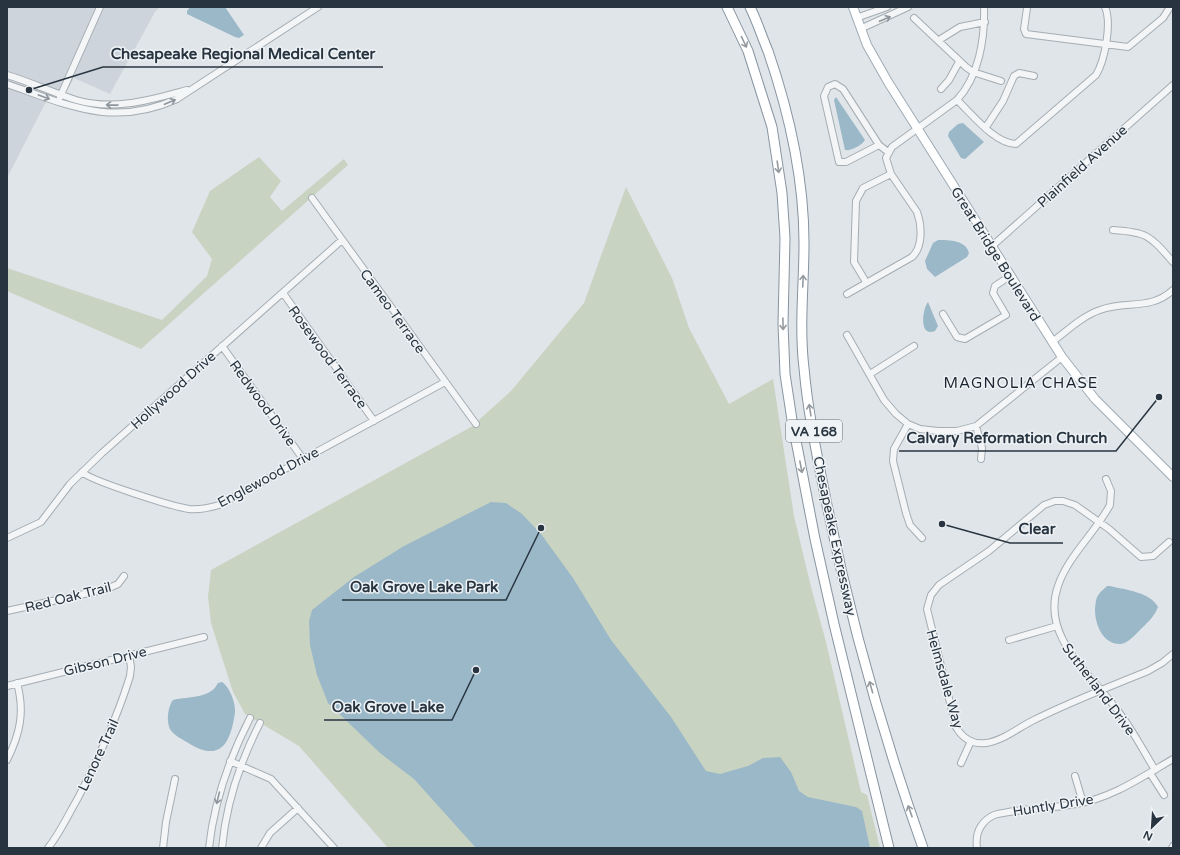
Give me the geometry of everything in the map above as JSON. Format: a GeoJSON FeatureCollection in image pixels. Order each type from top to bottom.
{"type":"FeatureCollection","features":[{"type":"Feature","properties":{"kind":"highway","name":"Chesapeake Expressway"},"geometry":{"type":"LineString","coordinates":[[727,7],[748,51],[772,127],[782,193],[785,238],[783,324],[785,374],[792,420],[815,539],[834,624],[889,848]]}},
{"type":"Feature","properties":{"kind":"highway","name":"Chesapeake Expressway"},"geometry":{"type":"LineString","coordinates":[[750,7],[778,82],[791,135],[800,190],[804,241],[802,310],[804,369],[819,465],[832,529],[850,610],[878,713],[923,848]]}},
{"type":"Feature","properties":{"kind":"main road","name":"Great Bridge Boulevard"},"geometry":{"type":"LineString","coordinates":[[853,7],[860,29],[872,54],[1062,358],[1095,399],[1173,477]]}},
{"type":"Feature","properties":{"kind":"street"},"geometry":{"type":"LineString","coordinates":[[59,103],[61,94],[100,7]]}},
{"type":"Feature","properties":{"kind":"street"},"geometry":{"type":"LineString","coordinates":[[7,84],[59,103],[95,112],[130,113],[166,104],[177,99],[318,7]]}},
{"type":"Feature","properties":{"kind":"street"},"geometry":{"type":"LineString","coordinates":[[856,18],[887,7]]}},
{"type":"Feature","properties":{"kind":"street"},"geometry":{"type":"LineString","coordinates":[[860,29],[908,7]]}},
{"type":"Feature","properties":{"kind":"street"},"geometry":{"type":"LineString","coordinates":[[847,294],[866,282],[912,258],[918,250],[920,241],[919,218],[891,174],[887,164],[888,152],[892,147],[957,100],[963,94],[973,72],[984,36],[984,7]]}},
{"type":"Feature","properties":{"kind":"street"},"geometry":{"type":"LineString","coordinates":[[957,100],[999,140],[1008,144],[1016,144],[1096,75],[1101,66],[1108,22],[1105,7]]}},
{"type":"Feature","properties":{"kind":"street"},"geometry":{"type":"LineString","coordinates":[[1027,8],[1024,29],[1026,34],[1128,46],[1164,18],[1170,7]]}},
{"type":"Feature","properties":{"kind":"street"},"geometry":{"type":"LineString","coordinates":[[914,18],[939,40],[959,62],[973,72],[1001,81]]}},
{"type":"Feature","properties":{"kind":"street"},"geometry":{"type":"LineString","coordinates":[[939,40],[960,27],[985,22]]}},
{"type":"Feature","properties":{"kind":"street"},"geometry":{"type":"LineString","coordinates":[[941,89],[949,80],[959,62]]}},
{"type":"Feature","properties":{"kind":"street"},"geometry":{"type":"LineString","coordinates":[[986,127],[1003,101],[1014,76],[1019,73],[1034,76]]}},
{"type":"Feature","properties":{"kind":"street"},"geometry":{"type":"LineString","coordinates":[[7,75],[87,103],[127,105],[191,89]]}},
{"type":"Feature","properties":{"kind":"street"},"geometry":{"type":"LineString","coordinates":[[879,145],[846,162],[838,162],[824,96],[828,87],[835,84],[843,89],[879,145],[888,152]]}},
{"type":"Feature","properties":{"kind":"street","name":"Plainfield Avenue"},"geometry":{"type":"LineString","coordinates":[[991,246],[1173,84]]}},
{"type":"Feature","properties":{"kind":"street"},"geometry":{"type":"LineString","coordinates":[[866,282],[854,262],[856,201],[863,188],[891,174]]}},
{"type":"Feature","properties":{"kind":"street","name":"Cameo Terrace"},"geometry":{"type":"LineString","coordinates":[[312,198],[476,424]]}},
{"type":"Feature","properties":{"kind":"street"},"geometry":{"type":"LineString","coordinates":[[1113,230],[1132,231],[1148,236],[1155,241],[1173,262]]}},
{"type":"Feature","properties":{"kind":"street","name":"Hollywood Drive"},"geometry":{"type":"LineString","coordinates":[[7,538],[41,522],[62,493],[82,472],[342,240]]}},
{"type":"Feature","properties":{"kind":"street"},"geometry":{"type":"LineString","coordinates":[[943,314],[957,338],[965,339],[1006,314],[994,293],[995,286],[1010,276]]}},
{"type":"Feature","properties":{"kind":"street"},"geometry":{"type":"LineString","coordinates":[[1052,342],[1082,320],[1100,310],[1122,305],[1137,306],[1151,303],[1173,290]]}},
{"type":"Feature","properties":{"kind":"street","name":"Rosewood Terrace"},"geometry":{"type":"LineString","coordinates":[[282,293],[374,421]]}},
{"type":"Feature","properties":{"kind":"street"},"geometry":{"type":"LineString","coordinates":[[847,336],[890,408],[908,424],[920,429],[938,432],[957,431],[976,426],[1062,358]]}},
{"type":"Feature","properties":{"kind":"street","name":"Redwood Drive"},"geometry":{"type":"LineString","coordinates":[[222,346],[303,459]]}},
{"type":"Feature","properties":{"kind":"street"},"geometry":{"type":"LineString","coordinates":[[870,374],[914,346]]}},
{"type":"Feature","properties":{"kind":"street","name":"Englewood Drive"},"geometry":{"type":"LineString","coordinates":[[82,472],[88,476],[132,492],[182,508],[196,509],[219,504],[445,382]]}},
{"type":"Feature","properties":{"kind":"street"},"geometry":{"type":"LineString","coordinates":[[908,424],[894,449],[893,461],[910,525],[922,538]]}},
{"type":"Feature","properties":{"kind":"street"},"geometry":{"type":"LineString","coordinates":[[976,426],[982,448],[981,459]]}},
{"type":"Feature","properties":{"kind":"street","name":"Sutherland Drive"},"geometry":{"type":"LineString","coordinates":[[1106,479],[1111,491],[1111,501],[1099,522],[1066,570],[1058,586],[1054,611],[1057,626],[1063,640],[1071,653],[1123,718],[1153,771],[1164,795]]}},
{"type":"Feature","properties":{"kind":"street","name":"Helmsdale Way"},"geometry":{"type":"LineString","coordinates":[[1169,542],[1153,556],[1141,556],[1099,522],[1070,502],[1058,500],[1049,502],[1038,509],[989,551],[940,585],[931,595],[928,612],[952,715],[958,730],[971,741],[980,744],[990,743],[1057,709],[1148,671],[1162,663],[1173,654]]}},
{"type":"Feature","properties":{"kind":"street","name":"Red Oak Trail"},"geometry":{"type":"LineString","coordinates":[[7,611],[107,589],[118,584],[124,576]]}},
{"type":"Feature","properties":{"kind":"street"},"geometry":{"type":"LineString","coordinates":[[1009,640],[1057,626]]}},
{"type":"Feature","properties":{"kind":"street","name":"Gibson Drive"},"geometry":{"type":"LineString","coordinates":[[7,686],[204,637]]}},
{"type":"Feature","properties":{"kind":"street","name":"Lenore Trail"},"geometry":{"type":"LineString","coordinates":[[48,848],[63,825],[109,734],[130,676],[131,667],[129,655]]}},
{"type":"Feature","properties":{"kind":"street"},"geometry":{"type":"LineString","coordinates":[[7,760],[18,736],[21,723],[22,704],[17,683]]}},
{"type":"Feature","properties":{"kind":"street"},"geometry":{"type":"LineString","coordinates":[[210,848],[217,803],[230,761],[250,718]]}},
{"type":"Feature","properties":{"kind":"street"},"geometry":{"type":"LineString","coordinates":[[222,848],[228,808],[241,765],[260,723]]}},
{"type":"Feature","properties":{"kind":"street"},"geometry":{"type":"LineString","coordinates":[[961,763],[971,741]]}},
{"type":"Feature","properties":{"kind":"street","name":"Huntly Drive"},"geometry":{"type":"LineString","coordinates":[[977,848],[976,840],[978,830],[985,820],[999,813],[1083,803],[1118,791],[1173,759]]}},
{"type":"Feature","properties":{"kind":"street"},"geometry":{"type":"LineString","coordinates":[[230,761],[271,778],[334,848]]}},
{"type":"Feature","properties":{"kind":"street"},"geometry":{"type":"LineString","coordinates":[[1075,776],[1083,803]]}},
{"type":"Feature","properties":{"kind":"street"},"geometry":{"type":"LineString","coordinates":[[163,848],[166,822],[175,779]]}},
{"type":"Feature","properties":{"kind":"street"},"geometry":{"type":"LineString","coordinates":[[261,848],[270,833],[298,808]]}},
{"type":"Feature","properties":{"kind":"shaded area"},"geometry":{"type":"Polygon","coordinates":[[[7,7],[160,7],[155,12],[110,94],[74,78],[66,93],[53,88],[7,178],[7,7]]]}},
{"type":"Feature","properties":{"kind":"green space"},"geometry":{"type":"Polygon","coordinates":[[[259,157],[281,181],[270,197],[282,211],[344,159],[348,165],[141,349],[7,291],[7,268],[162,320],[207,276],[212,259],[192,232],[210,191],[259,157]]]}},
{"type":"Feature","properties":{"kind":"green space"},"geometry":{"type":"Polygon","coordinates":[[[626,187],[672,278],[689,328],[729,404],[773,379],[794,516],[826,642],[861,792],[867,795],[880,848],[388,848],[299,746],[245,714],[233,692],[211,623],[208,597],[211,570],[471,427],[511,391],[584,303],[626,187]]]}},
{"type":"Feature","properties":{"kind":"water"},"geometry":{"type":"Polygon","coordinates":[[[190,7],[225,7],[244,35],[239,38],[235,37],[187,14],[190,7]]]}},
{"type":"Feature","properties":{"kind":"water"},"geometry":{"type":"Polygon","coordinates":[[[836,97],[865,140],[850,150],[845,150],[834,100],[836,97]]]}},
{"type":"Feature","properties":{"kind":"water"},"geometry":{"type":"Polygon","coordinates":[[[963,123],[984,142],[965,159],[961,158],[948,136],[949,132],[958,124],[963,123]]]}},
{"type":"Feature","properties":{"kind":"water"},"geometry":{"type":"Polygon","coordinates":[[[938,240],[961,243],[969,253],[967,257],[935,277],[927,269],[925,261],[933,243],[938,240]]]}},
{"type":"Feature","properties":{"kind":"water"},"geometry":{"type":"Polygon","coordinates":[[[928,302],[938,326],[935,331],[930,332],[926,331],[923,322],[924,311],[928,302]]]}},
{"type":"Feature","properties":{"kind":"water"},"geometry":{"type":"Polygon","coordinates":[[[491,502],[506,503],[522,514],[541,534],[573,578],[611,640],[671,717],[706,771],[720,774],[748,766],[763,758],[780,757],[791,772],[799,791],[808,797],[856,807],[862,811],[870,848],[476,848],[414,779],[380,753],[328,703],[317,675],[310,645],[309,621],[312,610],[354,577],[404,546],[491,502]]]}},
{"type":"Feature","properties":{"kind":"water"},"geometry":{"type":"Polygon","coordinates":[[[1107,586],[1137,592],[1149,598],[1158,607],[1151,619],[1137,633],[1129,640],[1121,644],[1108,640],[1103,635],[1099,629],[1095,615],[1097,596],[1107,586]]]}},
{"type":"Feature","properties":{"kind":"water"},"geometry":{"type":"Polygon","coordinates":[[[222,682],[229,691],[235,708],[231,732],[223,746],[217,750],[210,751],[201,749],[174,734],[170,729],[168,718],[170,706],[173,700],[205,694],[210,692],[218,683],[222,682]]]}},
{"type":"Feature","properties":{"kind":"place","name":"Chesapeake Regional Medical Center"},"geometry":{"type":"Point","coordinates":[29,90]}},
{"type":"Feature","properties":{"kind":"place","name":"Calvary Reformation Church"},"geometry":{"type":"Point","coordinates":[1159,397]}},
{"type":"Feature","properties":{"kind":"place","name":"Clear"},"geometry":{"type":"Point","coordinates":[942,524]}},
{"type":"Feature","properties":{"kind":"place","name":"Oak Grove Lake Park"},"geometry":{"type":"Point","coordinates":[541,528]}},
{"type":"Feature","properties":{"kind":"place","name":"Oak Grove Lake"},"geometry":{"type":"Point","coordinates":[476,670]}},
{"type":"Feature","properties":{"kind":"district","name":"MAGNOLIA CHASE"},"geometry":{"type":"Point","coordinates":[1021,383]}}]}
